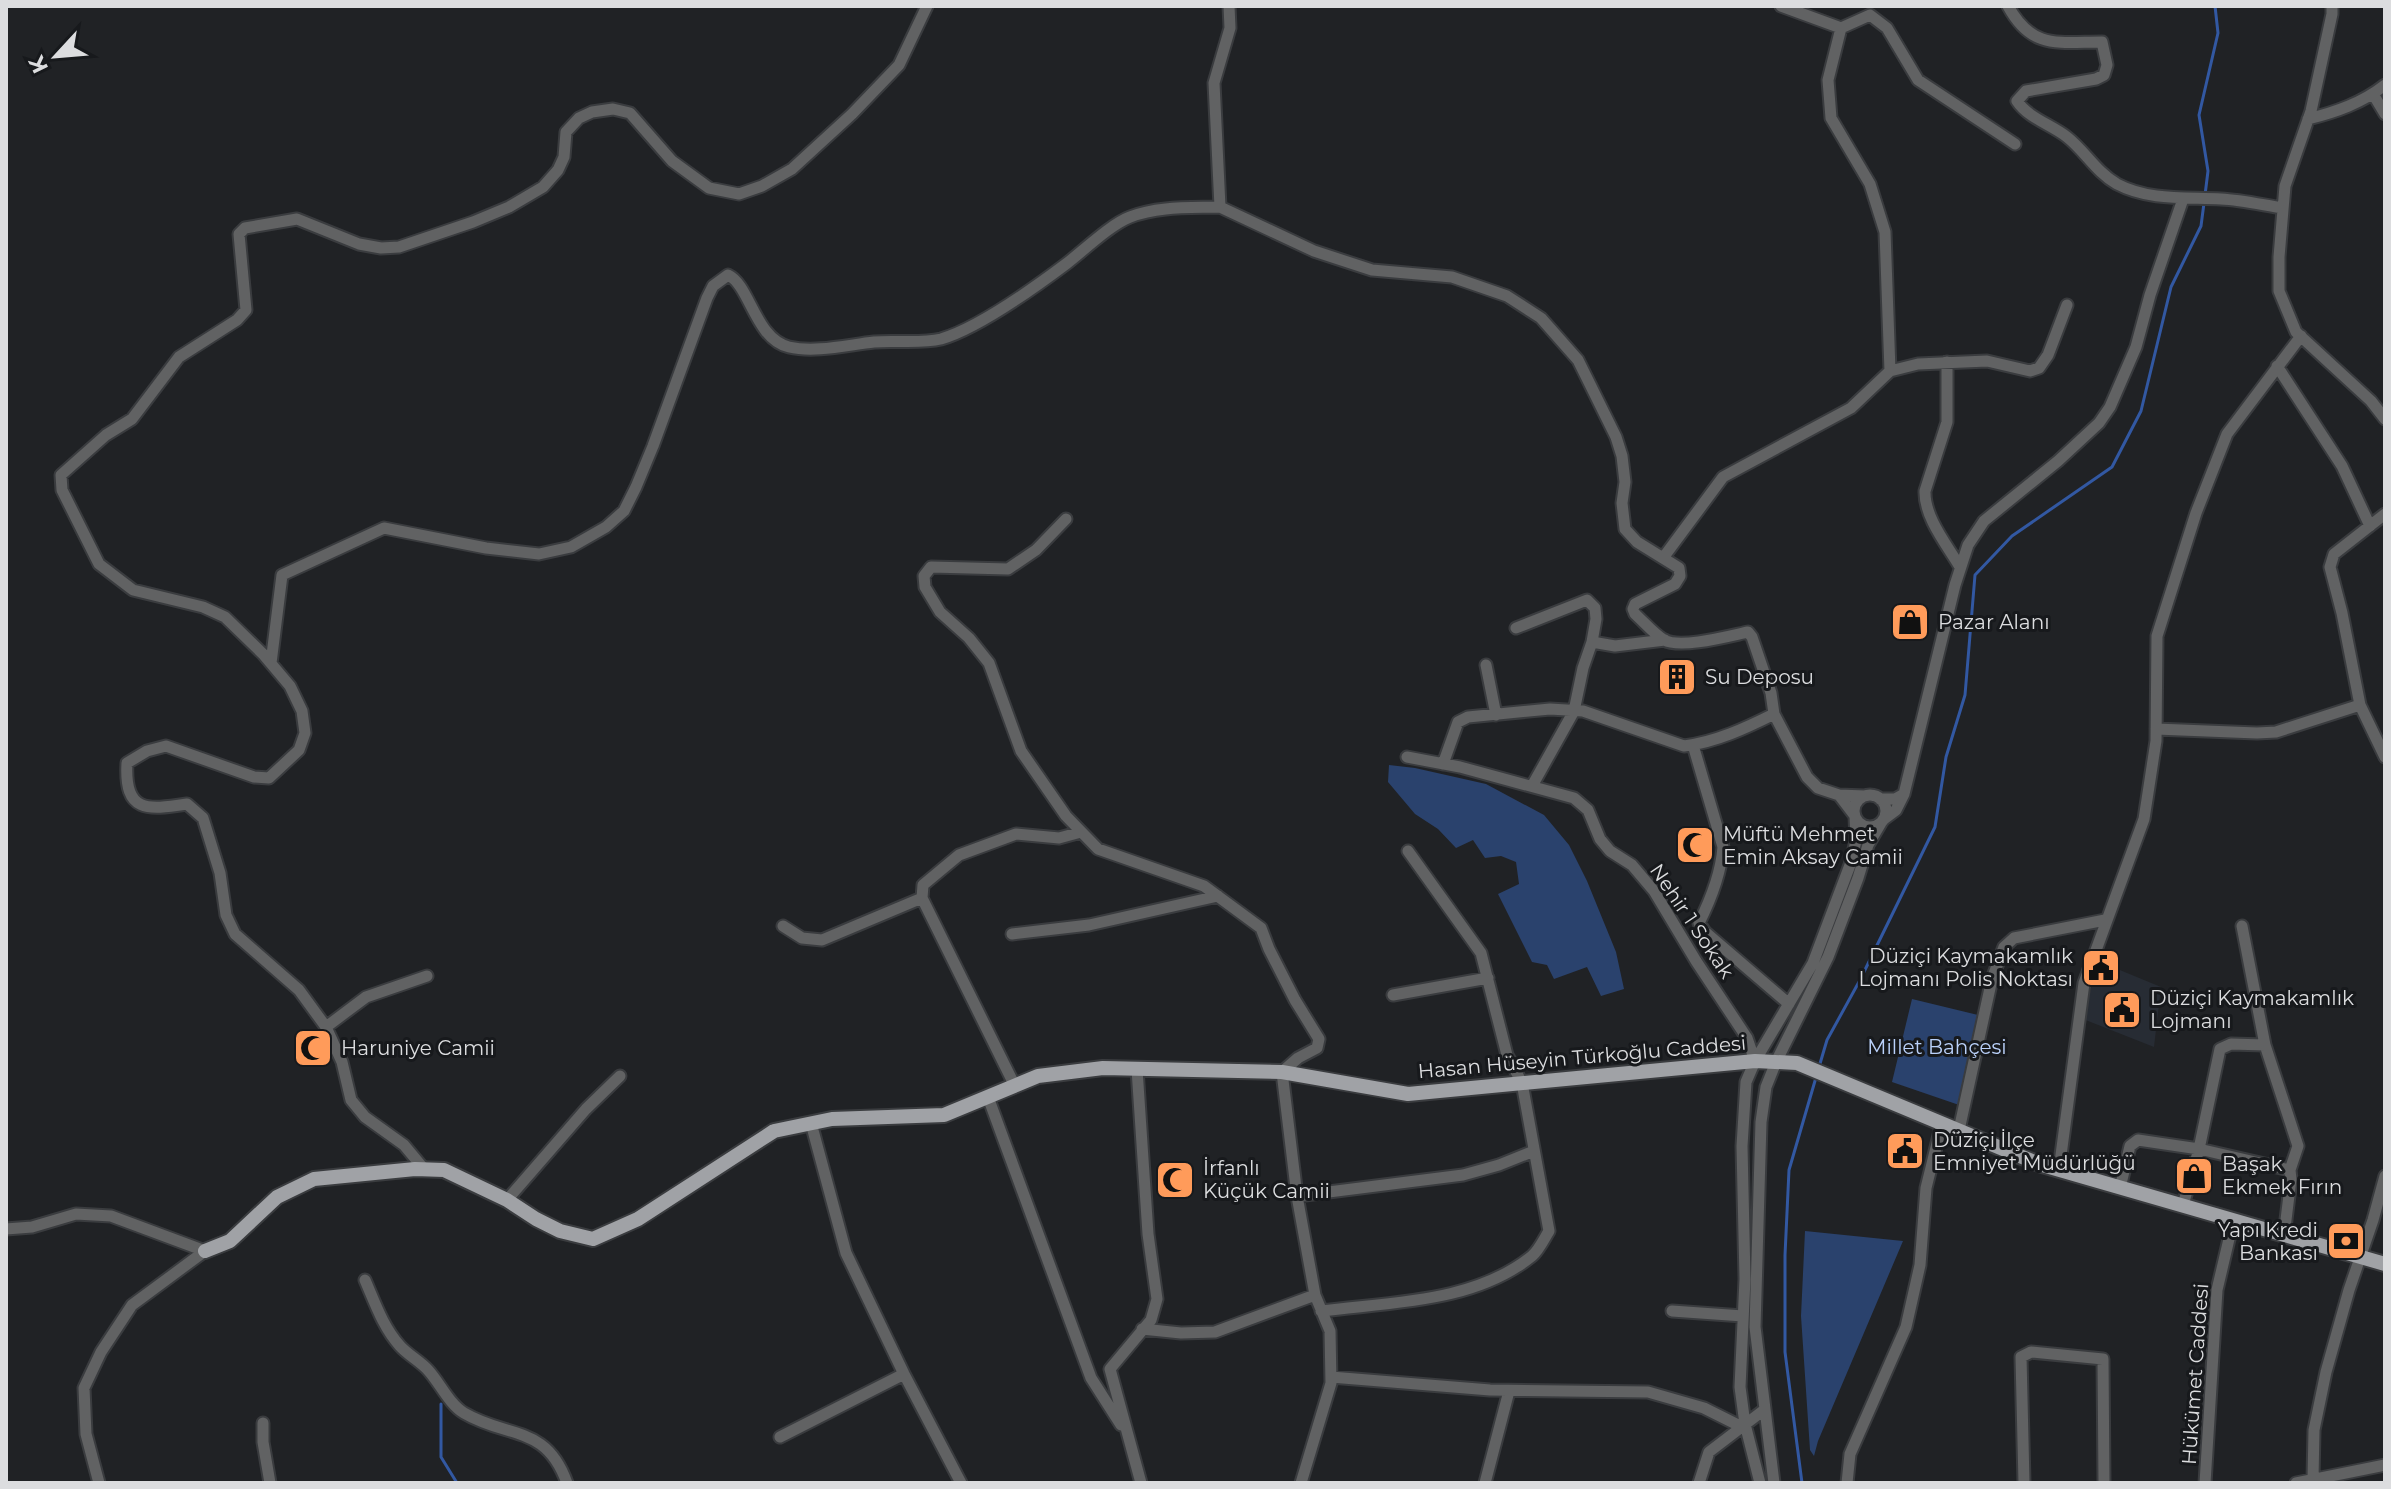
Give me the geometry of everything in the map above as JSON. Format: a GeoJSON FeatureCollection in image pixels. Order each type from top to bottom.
{"type":"FeatureCollection","features":[{"type":"Feature","properties":{"kind":"main road","name":"Hasan Hüseyin Türkoğlu Caddesi"},"geometry":{"type":"LineString","coordinates":[[205,1251],[230,1241],[277,1197],[314,1179],[424,1169],[444,1170],[507,1200],[560,1231],[593,1239],[638,1219],[774,1131],[832,1119],[944,1115],[1038,1076],[1103,1068],[1282,1072],[1408,1094],[1755,1061],[1797,1063],[2039,1164],[2385,1264]]}},
{"type":"Feature","properties":{"kind":"street"},"geometry":{"type":"LineString","coordinates":[[424,1169],[404,1145],[365,1117],[351,1100],[342,1062],[326,1027],[299,990],[235,934],[226,915],[220,873],[203,818],[187,804],[142,807],[132,798],[126,779],[127,763],[147,751],[166,746],[254,777],[269,778],[299,750],[305,733],[302,711],[290,686],[225,617],[203,607],[133,590],[99,564],[62,490],[61,475],[106,435],[132,419],[179,357],[237,320],[246,310],[239,234],[245,228],[297,219],[359,244],[399,247],[509,207],[543,187],[558,170],[564,157],[566,132],[579,118],[592,112],[613,109],[630,113],[672,161],[709,188],[739,194],[762,186],[792,169],[852,114],[899,65],[927,6]]}},
{"type":"Feature","properties":{"kind":"street"},"geometry":{"type":"LineString","coordinates":[[1220,207],[1214,83],[1230,28],[1229,6]]}},
{"type":"Feature","properties":{"kind":"street"},"geometry":{"type":"LineString","coordinates":[[1781,6],[1841,28],[1870,15],[1887,28],[1918,80],[2015,144]]}},
{"type":"Feature","properties":{"kind":"street"},"geometry":{"type":"LineString","coordinates":[[2008,6],[2027,32],[2039,39],[2102,42],[2107,65],[2104,75],[2026,91],[2017,98],[2023,108],[2069,138],[2095,167],[2118,184],[2140,192],[2188,199],[2223,199],[2283,208]]}},
{"type":"Feature","properties":{"kind":"street"},"geometry":{"type":"LineString","coordinates":[[2332,6],[2308,119],[2285,186],[2279,291],[2296,332],[2371,401],[2385,419]]}},
{"type":"Feature","properties":{"kind":"street"},"geometry":{"type":"LineString","coordinates":[[1841,28],[1828,80],[1831,118],[1870,184],[1885,232],[1890,371]]}},
{"type":"Feature","properties":{"kind":"street"},"geometry":{"type":"LineString","coordinates":[[2308,119],[2335,112],[2385,85]]}},
{"type":"Feature","properties":{"kind":"street"},"geometry":{"type":"LineString","coordinates":[[2373,94],[2385,114]]}},
{"type":"Feature","properties":{"kind":"street"},"geometry":{"type":"LineString","coordinates":[[1839,795],[1857,821],[1866,826],[1877,826],[1896,810],[1904,794],[1968,545],[1984,521],[2089,433],[2110,407],[2136,347],[2150,295],[2188,199]]}},
{"type":"Feature","properties":{"kind":"street"},"geometry":{"type":"LineString","coordinates":[[271,663],[282,575],[384,528],[486,548],[539,554],[571,547],[606,527],[624,511],[636,487],[707,298],[713,286],[728,275],[737,279],[751,309],[774,341],[789,347],[938,340],[967,329],[1046,278],[1126,218],[1149,210],[1220,207],[1314,251],[1372,270],[1452,277],[1507,296],[1541,318],[1578,360],[1616,437],[1625,482],[1622,503],[1625,529],[1637,542],[1679,568],[1680,576],[1675,584],[1635,604],[1635,614],[1665,640],[1674,643],[1748,632],[1771,693],[1774,714],[1807,777],[1818,788],[1839,795],[1876,796],[1886,808],[1883,821],[1868,845],[1828,957],[1766,1087],[1761,1122],[1755,1327],[1774,1483]]}},
{"type":"Feature","properties":{"kind":"street"},"geometry":{"type":"LineString","coordinates":[[1663,558],[1723,477],[1851,408],[1890,371],[1918,364],[1987,361],[2030,371],[2039,368],[2048,355],[2067,305]]}},
{"type":"Feature","properties":{"kind":"street"},"geometry":{"type":"LineString","coordinates":[[2059,1170],[2084,983],[2144,819],[2156,729],[2157,636],[2196,513],[2227,434],[2301,336]]}},
{"type":"Feature","properties":{"kind":"street"},"geometry":{"type":"LineString","coordinates":[[1947,362],[1947,422],[1925,499],[1935,526],[1960,567]]}},
{"type":"Feature","properties":{"kind":"street"},"geometry":{"type":"LineString","coordinates":[[2277,366],[2342,466],[2370,526]]}},
{"type":"Feature","properties":{"kind":"street"},"geometry":{"type":"LineString","coordinates":[[2385,514],[2334,554],[2330,567],[2360,705],[2385,757]]}},
{"type":"Feature","properties":{"kind":"street"},"geometry":{"type":"LineString","coordinates":[[1066,519],[1036,550],[1008,569],[931,567],[924,576],[925,587],[940,612],[969,638],[989,663],[1021,751],[1066,816],[1098,849],[1204,886],[1261,928],[1295,1000],[1319,1039],[1317,1048],[1298,1058],[1282,1072],[1297,1196],[1315,1295],[1330,1331],[1331,1377],[1301,1483]]}},
{"type":"Feature","properties":{"kind":"street"},"geometry":{"type":"LineString","coordinates":[[1516,628],[1587,600],[1595,608],[1592,642],[1574,711],[1532,786]]}},
{"type":"Feature","properties":{"kind":"street"},"geometry":{"type":"LineString","coordinates":[[1592,642],[1615,646],[1665,640]]}},
{"type":"Feature","properties":{"kind":"street"},"geometry":{"type":"LineString","coordinates":[[1486,665],[1496,715]]}},
{"type":"Feature","properties":{"kind":"street"},"geometry":{"type":"LineString","coordinates":[[2156,729],[2276,732],[2360,705]]}},
{"type":"Feature","properties":{"kind":"street"},"geometry":{"type":"LineString","coordinates":[[1443,764],[1458,722],[1468,717],[1550,709],[1583,711],[1684,746],[1747,728],[1774,714]]}},
{"type":"Feature","properties":{"kind":"street"},"geometry":{"type":"LineString","coordinates":[[1693,745],[1723,847],[1712,895],[1699,923],[1705,932],[1789,1004]]}},
{"type":"Feature","properties":{"kind":"street","name":"Nehir 1 Sokak"},"geometry":{"type":"LineString","coordinates":[[1407,757],[1574,798],[1588,810],[1600,839],[1610,851],[1632,865],[1654,891],[1747,1038],[1755,1061]]}},
{"type":"Feature","properties":{"kind":"street"},"geometry":{"type":"LineString","coordinates":[[1880,799],[1895,799],[1904,794]]}},
{"type":"Feature","properties":{"kind":"street"},"geometry":{"type":"LineString","coordinates":[[1760,1483],[1744,1426],[1740,1387],[1745,1279],[1742,1146],[1746,1082],[1755,1061],[1813,963],[1850,865],[1856,841],[1855,806],[1865,796]]}},
{"type":"Feature","properties":{"kind":"street"},"geometry":{"type":"LineString","coordinates":[[1015,1086],[922,898],[923,885],[959,855],[1016,834],[1059,838],[1081,832]]}},
{"type":"Feature","properties":{"kind":"street"},"geometry":{"type":"LineString","coordinates":[[1321,1311],[1457,1293],[1503,1274],[1534,1255],[1549,1231],[1522,1083],[1507,1055],[1481,953],[1408,851]]}},
{"type":"Feature","properties":{"kind":"street"},"geometry":{"type":"LineString","coordinates":[[1012,934],[1089,925],[1218,896]]}},
{"type":"Feature","properties":{"kind":"street"},"geometry":{"type":"LineString","coordinates":[[783,926],[802,938],[822,940],[922,898]]}},
{"type":"Feature","properties":{"kind":"street"},"geometry":{"type":"LineString","coordinates":[[1959,1130],[1992,979],[2004,947],[2014,938],[2105,920]]}},
{"type":"Feature","properties":{"kind":"street"},"geometry":{"type":"LineString","coordinates":[[2242,926],[2265,1045],[2298,1146],[2290,1170],[2284,1236]]}},
{"type":"Feature","properties":{"kind":"street"},"geometry":{"type":"LineString","coordinates":[[326,1027],[366,997],[427,976]]}},
{"type":"Feature","properties":{"kind":"street"},"geometry":{"type":"LineString","coordinates":[[1393,995],[1488,978]]}},
{"type":"Feature","properties":{"kind":"street"},"geometry":{"type":"LineString","coordinates":[[2183,1205],[2199,1149],[2220,1049],[2231,1044],[2265,1045]]}},
{"type":"Feature","properties":{"kind":"street"},"geometry":{"type":"LineString","coordinates":[[1137,1069],[1148,1234],[1157,1299],[1151,1320],[1110,1369],[1141,1483]]}},
{"type":"Feature","properties":{"kind":"street"},"geometry":{"type":"LineString","coordinates":[[507,1200],[586,1109],[620,1076]]}},
{"type":"Feature","properties":{"kind":"street"},"geometry":{"type":"LineString","coordinates":[[988,1097],[1091,1378],[1127,1434]]}},
{"type":"Feature","properties":{"kind":"street"},"geometry":{"type":"LineString","coordinates":[[811,1123],[846,1253],[961,1483]]}},
{"type":"Feature","properties":{"kind":"street"},"geometry":{"type":"LineString","coordinates":[[1847,1483],[1850,1454],[1906,1327],[1920,1265],[1926,1188],[1942,1123]]}},
{"type":"Feature","properties":{"kind":"street"},"geometry":{"type":"LineString","coordinates":[[2120,1188],[2130,1146],[2138,1140],[2199,1149],[2290,1170]]}},
{"type":"Feature","properties":{"kind":"street"},"geometry":{"type":"LineString","coordinates":[[1297,1196],[1463,1175],[1534,1151]]}},
{"type":"Feature","properties":{"kind":"street"},"geometry":{"type":"LineString","coordinates":[[2313,1479],[2314,1430],[2326,1372],[2385,1176]]}},
{"type":"Feature","properties":{"kind":"street"},"geometry":{"type":"LineString","coordinates":[[6,1229],[32,1227],[76,1214],[111,1216],[205,1251]]}},
{"type":"Feature","properties":{"kind":"street","name":"Hükümet Caddesi"},"geometry":{"type":"LineString","coordinates":[[2205,1483],[2217,1290],[2233,1222]]}},
{"type":"Feature","properties":{"kind":"street"},"geometry":{"type":"LineString","coordinates":[[99,1483],[86,1434],[84,1388],[101,1352],[132,1305],[205,1251]]}},
{"type":"Feature","properties":{"kind":"street"},"geometry":{"type":"LineString","coordinates":[[365,1280],[382,1320],[401,1347],[427,1369],[461,1411],[539,1442],[560,1465],[567,1483]]}},
{"type":"Feature","properties":{"kind":"street"},"geometry":{"type":"LineString","coordinates":[[1142,1329],[1215,1332],[1315,1295]]}},
{"type":"Feature","properties":{"kind":"street"},"geometry":{"type":"LineString","coordinates":[[1672,1311],[1743,1316]]}},
{"type":"Feature","properties":{"kind":"street"},"geometry":{"type":"LineString","coordinates":[[2024,1483],[2021,1357],[2031,1352],[2103,1359],[2104,1483]]}},
{"type":"Feature","properties":{"kind":"street"},"geometry":{"type":"LineString","coordinates":[[780,1437],[904,1374]]}},
{"type":"Feature","properties":{"kind":"street"},"geometry":{"type":"LineString","coordinates":[[1331,1377],[1509,1391],[1648,1392],[1704,1408],[1744,1426]]}},
{"type":"Feature","properties":{"kind":"street"},"geometry":{"type":"LineString","coordinates":[[1485,1483],[1509,1391]]}},
{"type":"Feature","properties":{"kind":"street"},"geometry":{"type":"LineString","coordinates":[[1699,1483],[1709,1452],[1764,1410]]}},
{"type":"Feature","properties":{"kind":"street"},"geometry":{"type":"LineString","coordinates":[[263,1423],[270,1483]]}},
{"type":"Feature","properties":{"kind":"street"},"geometry":{"type":"LineString","coordinates":[[2296,1483],[2385,1465]]}},
{"type":"Feature","properties":{"kind":"shaded area","name":"Düziçi Kaymakamlık Lojmanı"},"geometry":{"type":"Polygon","coordinates":[[[2098,961],[2161,987],[2154,1047],[2083,1019],[2098,961]]]}},
{"type":"Feature","properties":{"kind":"green space"},"geometry":{"type":"Polygon","coordinates":[[[1389,765],[1486,784],[1544,815],[1569,845],[1587,881],[1616,952],[1624,989],[1601,996],[1587,967],[1554,979],[1547,965],[1532,962],[1498,894],[1519,884],[1516,862],[1501,856],[1485,858],[1473,840],[1456,848],[1438,829],[1415,814],[1388,782],[1389,765]]]}},
{"type":"Feature","properties":{"kind":"green space","name":"Millet Bahçesi"},"geometry":{"type":"Polygon","coordinates":[[[1912,999],[1978,1015],[1962,1106],[1892,1082],[1912,999]]]}},
{"type":"Feature","properties":{"kind":"green space"},"geometry":{"type":"Polygon","coordinates":[[[1805,1231],[1903,1241],[1814,1456],[1810,1450],[1801,1316],[1805,1231]]]}},
{"type":"Feature","properties":{"kind":"waterway"},"geometry":{"type":"LineString","coordinates":[[2205,195],[2208,171],[2199,115],[2218,33],[2215,6]]}},
{"type":"Feature","properties":{"kind":"waterway"},"geometry":{"type":"LineString","coordinates":[[1819,1067],[1827,1040],[1935,827],[1946,757],[1965,695],[1975,575],[2012,536],[2112,467],[2141,411],[2171,287],[2201,226],[2204,203]]}},
{"type":"Feature","properties":{"kind":"waterway"},"geometry":{"type":"LineString","coordinates":[[1802,1483],[1785,1352],[1785,1255],[1789,1170],[1817,1074]]}},
{"type":"Feature","properties":{"kind":"waterway"},"geometry":{"type":"LineString","coordinates":[[441,1404],[441,1457],[457,1483]]}},
{"type":"Feature","properties":{"kind":"place","name":"Pazar Alanı"},"geometry":{"type":"Point","coordinates":[1910,622]}},
{"type":"Feature","properties":{"kind":"place","name":"Su Deposu"},"geometry":{"type":"Point","coordinates":[1677,677]}},
{"type":"Feature","properties":{"kind":"place","name":"Müftü Mehmet Emin Aksay Camii"},"geometry":{"type":"Point","coordinates":[1695,845]}},
{"type":"Feature","properties":{"kind":"place","name":"Düziçi Kaymakamlık Lojmanı Polis Noktası"},"geometry":{"type":"Point","coordinates":[2101,968]}},
{"type":"Feature","properties":{"kind":"place","name":"Düziçi Kaymakamlık Lojmanı"},"geometry":{"type":"Point","coordinates":[2122,1010]}},
{"type":"Feature","properties":{"kind":"place","name":"Haruniye Camii"},"geometry":{"type":"Point","coordinates":[313,1048]}},
{"type":"Feature","properties":{"kind":"place","name":"Düziçi İlçe Emniyet Müdürlüğü"},"geometry":{"type":"Point","coordinates":[1905,1151]}},
{"type":"Feature","properties":{"kind":"place","name":"Başak Ekmek Fırın"},"geometry":{"type":"Point","coordinates":[2194,1176]}},
{"type":"Feature","properties":{"kind":"place","name":"İrfanlı Küçük Camii"},"geometry":{"type":"Point","coordinates":[1175,1180]}},
{"type":"Feature","properties":{"kind":"place","name":"Yapı Kredi Bankası"},"geometry":{"type":"Point","coordinates":[2346,1241]}}]}
